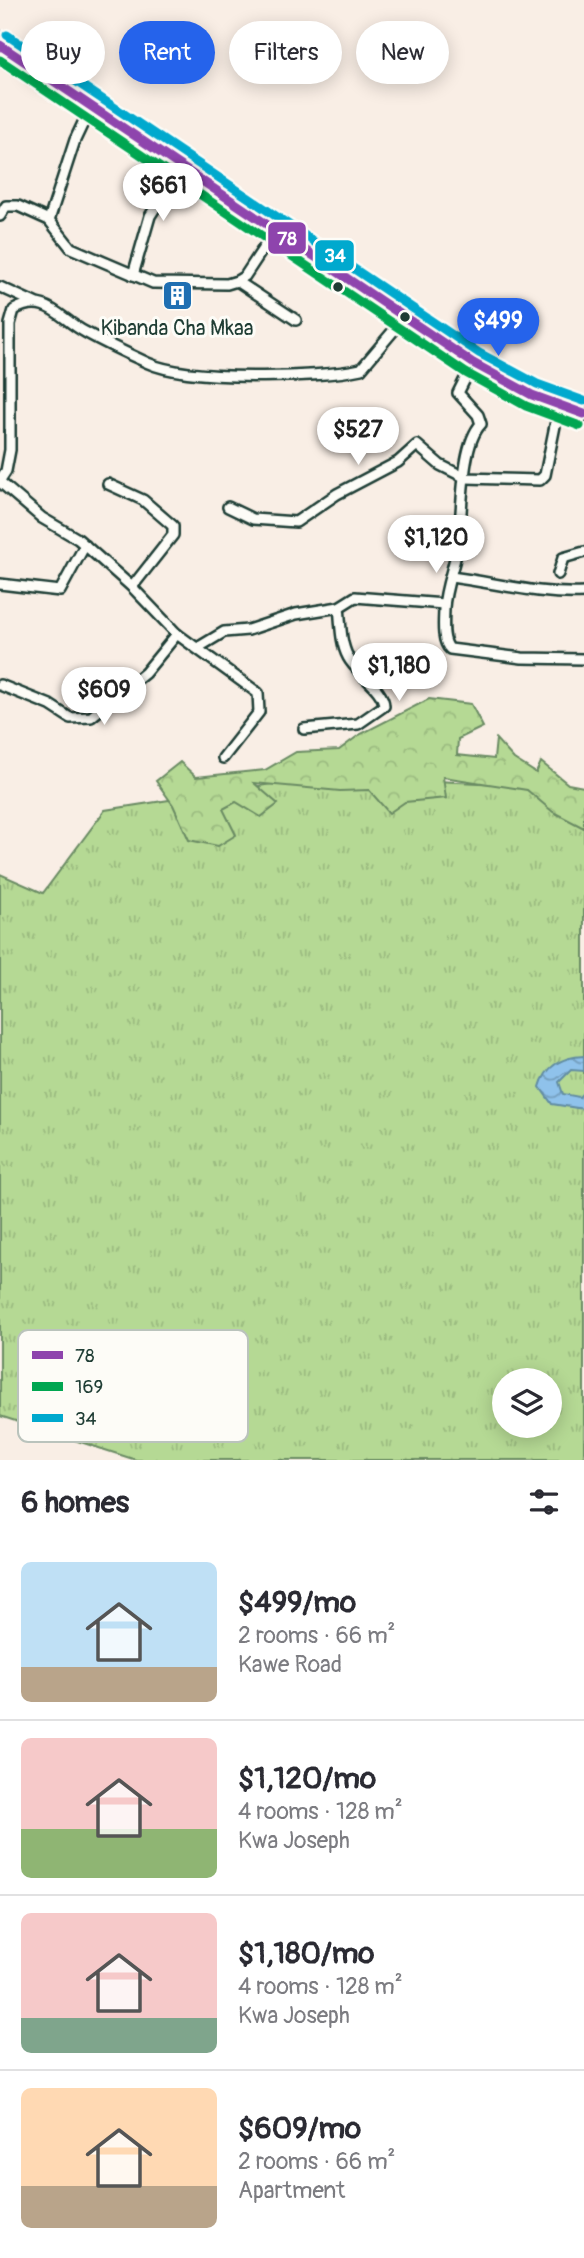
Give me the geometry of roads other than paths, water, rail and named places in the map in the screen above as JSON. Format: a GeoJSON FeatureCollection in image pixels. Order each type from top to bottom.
{"type":"FeatureCollection","features":[{"type":"Feature","properties":{"kind":"main road"},"geometry":{"type":"LineString","coordinates":[[0,46],[473,363],[559,406],[584,414]]}},
{"type":"Feature","properties":{"kind":"street"},"geometry":{"type":"LineString","coordinates":[[49,220],[75,140],[91,106]]}},
{"type":"Feature","properties":{"kind":"street"},"geometry":{"type":"LineString","coordinates":[[133,275],[150,216],[182,166]]}},
{"type":"Feature","properties":{"kind":"street"},"geometry":{"type":"LineString","coordinates":[[0,216],[10,205],[49,220],[71,248],[100,257],[133,275],[165,285],[237,281],[296,320]]}},
{"type":"Feature","properties":{"kind":"street"},"geometry":{"type":"LineString","coordinates":[[237,281],[276,229]]}},
{"type":"Feature","properties":{"kind":"street"},"geometry":{"type":"LineString","coordinates":[[0,287],[61,313],[82,330],[149,363],[202,374],[318,375],[361,369],[405,317]]}},
{"type":"Feature","properties":{"kind":"street"},"geometry":{"type":"LineString","coordinates":[[37,303],[19,307],[12,314],[4,412],[9,461],[0,481],[41,518],[85,545],[132,586],[177,634],[251,685],[261,703],[251,723],[223,758]]}},
{"type":"Feature","properties":{"kind":"street"},"geometry":{"type":"LineString","coordinates":[[473,363],[458,390],[481,424],[471,443],[451,577],[444,604],[445,642],[450,649],[522,658],[584,659]]}},
{"type":"Feature","properties":{"kind":"street"},"geometry":{"type":"LineString","coordinates":[[228,507],[253,519],[296,522],[337,494],[398,462],[417,445],[440,465],[466,478],[488,481],[543,478],[559,406]]}},
{"type":"Feature","properties":{"kind":"street"},"geometry":{"type":"LineString","coordinates":[[108,484],[142,500],[173,526],[173,535],[132,586]]}},
{"type":"Feature","properties":{"kind":"street"},"geometry":{"type":"LineString","coordinates":[[0,584],[60,591],[85,545]]}},
{"type":"Feature","properties":{"kind":"street"},"geometry":{"type":"LineString","coordinates":[[558,574],[563,558],[584,552]]}},
{"type":"Feature","properties":{"kind":"street"},"geometry":{"type":"LineString","coordinates":[[451,577],[503,583],[536,593],[584,593]]}},
{"type":"Feature","properties":{"kind":"street"},"geometry":{"type":"LineString","coordinates":[[199,648],[224,632],[248,630],[296,614],[340,607],[360,596],[444,604]]}},
{"type":"Feature","properties":{"kind":"street"},"geometry":{"type":"LineString","coordinates":[[304,729],[358,724],[384,706],[383,698],[349,660],[342,637],[340,607]]}},
{"type":"Feature","properties":{"kind":"street"},"geometry":{"type":"LineString","coordinates":[[0,684],[50,705],[70,718],[91,717],[139,679],[177,634]]}},
{"type":"Feature","properties":{"kind":"water"},"geometry":{"type":"Polygon","coordinates":[[[584,1056],[584,1071],[571,1070],[559,1082],[563,1094],[579,1097],[584,1092],[584,1109],[552,1104],[540,1087],[546,1073],[562,1060],[584,1056]]]}},
{"type":"Feature","properties":{"kind":"waterway"},"geometry":{"type":"LineString","coordinates":[[0,30],[21,43]]}},
{"type":"Feature","properties":{"kind":"waterway"},"geometry":{"type":"LineString","coordinates":[[82,84],[277,214]]}},
{"type":"Feature","properties":{"kind":"waterway"},"geometry":{"type":"LineString","coordinates":[[289,222],[370,278]]}},
{"type":"Feature","properties":{"kind":"waterway"},"geometry":{"type":"LineString","coordinates":[[281,242],[396,320]]}},
{"type":"Feature","properties":{"kind":"waterway"},"geometry":{"type":"LineString","coordinates":[[379,284],[433,320]]}},
{"type":"Feature","properties":{"kind":"waterway"},"geometry":{"type":"LineString","coordinates":[[404,326],[468,368]]}},
{"type":"Feature","properties":{"kind":"waterway"},"geometry":{"type":"LineString","coordinates":[[443,327],[477,349]]}},
{"type":"Feature","properties":{"kind":"waterway"},"geometry":{"type":"LineString","coordinates":[[485,354],[524,377],[584,402]]}},
{"type":"Feature","properties":{"kind":"waterway"},"geometry":{"type":"LineString","coordinates":[[471,369],[553,412]]}},
{"type":"Feature","properties":{"kind":"waterway"},"geometry":{"type":"LineString","coordinates":[[561,415],[584,423]]}},
{"type":"Feature","properties":{"kind":"place","name":"Kibanda Cha Mkaa"},"geometry":{"type":"Point","coordinates":[177,296]}}]}
